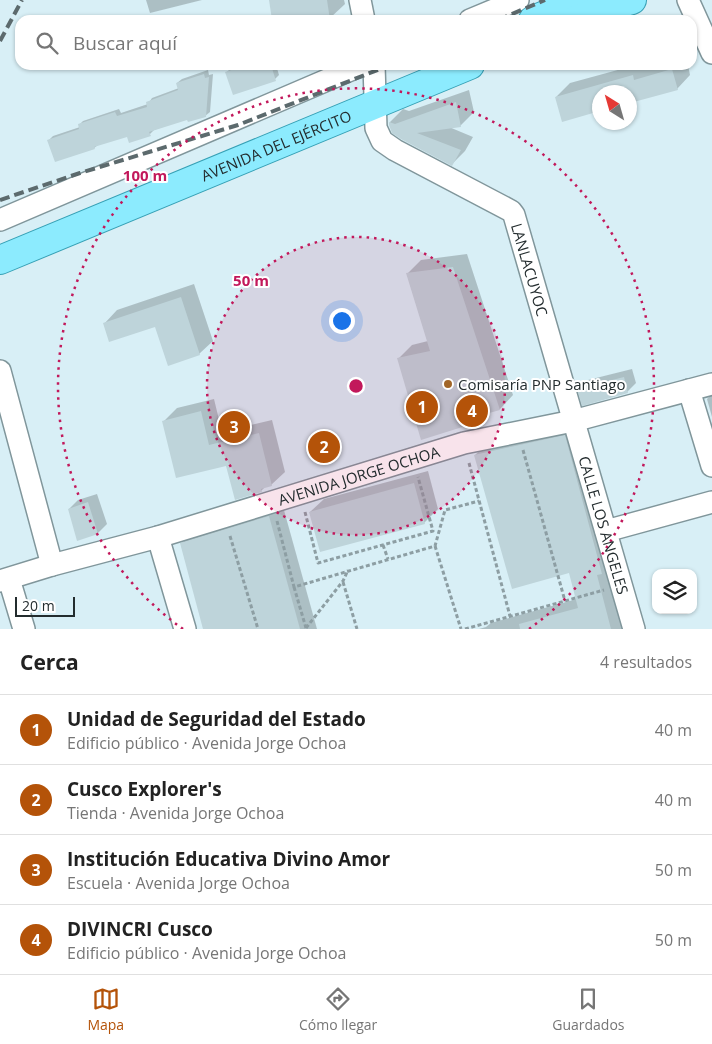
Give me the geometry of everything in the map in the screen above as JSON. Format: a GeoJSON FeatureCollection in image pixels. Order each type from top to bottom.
{"type":"FeatureCollection","features":[{"type":"Feature","properties":{"kind":"main road"},"geometry":{"type":"LineString","coordinates":[[545,15],[581,0]]}},
{"type":"Feature","properties":{"kind":"main road"},"geometry":{"type":"LineString","coordinates":[[588,15],[619,2]]}},
{"type":"Feature","properties":{"kind":"main road","name":"AVENIDA DEL EJÉRCITO"},"geometry":{"type":"LineString","coordinates":[[0,240],[372,80],[407,70]]}},
{"type":"Feature","properties":{"kind":"main road","name":"AVENIDA DEL EJÉRCITO"},"geometry":{"type":"LineString","coordinates":[[0,260],[372,80],[437,70]]}},
{"type":"Feature","properties":{"kind":"street"},"geometry":{"type":"LineString","coordinates":[[360,0],[363,15]]}},
{"type":"Feature","properties":{"kind":"street"},"geometry":{"type":"LineString","coordinates":[[482,15],[518,0]]}},
{"type":"Feature","properties":{"kind":"street"},"geometry":{"type":"LineString","coordinates":[[688,0],[695,15]]}},
{"type":"Feature","properties":{"kind":"street"},"geometry":{"type":"LineString","coordinates":[[697,20],[712,53]]}},
{"type":"Feature","properties":{"kind":"street"},"geometry":{"type":"LineString","coordinates":[[0,220],[372,80]]}},
{"type":"Feature","properties":{"kind":"street","name":"LANLACUYOC"},"geometry":{"type":"LineString","coordinates":[[372,80],[376,128],[378,135],[388,147],[511,211],[514,215],[573,421]]}},
{"type":"Feature","properties":{"kind":"street"},"geometry":{"type":"LineString","coordinates":[[0,372],[52,565]]}},
{"type":"Feature","properties":{"kind":"street","name":"AVENIDA JORGE OCHOA"},"geometry":{"type":"LineString","coordinates":[[4,580],[273,503],[464,443],[573,421],[712,384]]}},
{"type":"Feature","properties":{"kind":"street"},"geometry":{"type":"LineString","coordinates":[[689,390],[712,466]]}},
{"type":"Feature","properties":{"kind":"street","name":"CALLE LOS ANGELES"},"geometry":{"type":"LineString","coordinates":[[573,421],[634,629]]}},
{"type":"Feature","properties":{"kind":"street"},"geometry":{"type":"LineString","coordinates":[[606,531],[712,502]]}},
{"type":"Feature","properties":{"kind":"street"},"geometry":{"type":"LineString","coordinates":[[158,537],[185,629]]}},
{"type":"Feature","properties":{"kind":"street"},"geometry":{"type":"LineString","coordinates":[[4,580],[24,629]]}},
{"type":"Feature","properties":{"kind":"path"},"geometry":{"type":"LineString","coordinates":[[464,443],[510,616]]}},
{"type":"Feature","properties":{"kind":"path"},"geometry":{"type":"LineString","coordinates":[[523,449],[564,601]]}},
{"type":"Feature","properties":{"kind":"path"},"geometry":{"type":"LineString","coordinates":[[305,510],[318,563],[433,531],[416,471]]}},
{"type":"Feature","properties":{"kind":"path"},"geometry":{"type":"LineString","coordinates":[[461,629],[435,546],[445,510],[479,501]]}},
{"type":"Feature","properties":{"kind":"path"},"geometry":{"type":"LineString","coordinates":[[273,503],[306,628]]}},
{"type":"Feature","properties":{"kind":"path"},"geometry":{"type":"LineString","coordinates":[[229,534],[258,629]]}},
{"type":"Feature","properties":{"kind":"path"},"geometry":{"type":"LineString","coordinates":[[383,545],[388,559]]}},
{"type":"Feature","properties":{"kind":"path"},"geometry":{"type":"LineString","coordinates":[[294,587],[435,546]]}},
{"type":"Feature","properties":{"kind":"path"},"geometry":{"type":"LineString","coordinates":[[306,628],[343,581],[348,570]]}},
{"type":"Feature","properties":{"kind":"path"},"geometry":{"type":"LineString","coordinates":[[343,581],[357,629]]}},
{"type":"Feature","properties":{"kind":"path"},"geometry":{"type":"LineString","coordinates":[[465,629],[621,585]]}},
{"type":"Feature","properties":{"kind":"building"},"geometry":{"type":"Polygon","coordinates":[[[269,0],[327,0],[329,15],[271,15],[269,0]]]}},
{"type":"Feature","properties":{"kind":"building"},"geometry":{"type":"Polygon","coordinates":[[[231,70],[273,70],[276,81],[233,95],[225,72],[231,70]]]}},
{"type":"Feature","properties":{"kind":"building"},"geometry":{"type":"Polygon","coordinates":[[[672,70],[678,90],[637,101],[637,85],[598,85],[633,75],[634,80],[672,70]]]}},
{"type":"Feature","properties":{"kind":"building"},"geometry":{"type":"Polygon","coordinates":[[[204,74],[205,78],[209,77],[206,117],[188,122],[187,120],[149,132],[151,136],[129,143],[127,137],[55,162],[47,140],[79,129],[78,124],[115,112],[117,116],[147,107],[146,102],[178,90],[176,83],[204,74]]]}},
{"type":"Feature","properties":{"kind":"building"},"geometry":{"type":"Polygon","coordinates":[[[592,87],[592,113],[562,122],[555,97],[592,87]]]}},
{"type":"Feature","properties":{"kind":"building"},"geometry":{"type":"Polygon","coordinates":[[[456,102],[461,127],[417,133],[461,150],[452,166],[392,133],[389,122],[395,124],[456,102]]]}},
{"type":"Feature","properties":{"kind":"building"},"geometry":{"type":"Polygon","coordinates":[[[453,267],[500,410],[471,418],[472,424],[421,440],[397,358],[430,351],[406,273],[453,267]]]}},
{"type":"Feature","properties":{"kind":"building"},"geometry":{"type":"Polygon","coordinates":[[[181,297],[200,355],[168,366],[155,327],[109,342],[103,323],[181,297]]]}},
{"type":"Feature","properties":{"kind":"building"},"geometry":{"type":"Polygon","coordinates":[[[624,377],[628,393],[582,406],[577,389],[624,377]]]}},
{"type":"Feature","properties":{"kind":"building"},"geometry":{"type":"Polygon","coordinates":[[[201,411],[209,445],[259,433],[272,486],[261,489],[262,492],[235,500],[226,466],[176,478],[162,421],[201,411]]]}},
{"type":"Feature","properties":{"kind":"building"},"geometry":{"type":"Polygon","coordinates":[[[565,435],[602,574],[597,575],[611,629],[520,629],[519,624],[578,608],[569,573],[512,589],[474,455],[565,435]]]}},
{"type":"Feature","properties":{"kind":"building"},"geometry":{"type":"Polygon","coordinates":[[[414,483],[425,524],[320,552],[309,512],[414,483]]]}},
{"type":"Feature","properties":{"kind":"building"},"geometry":{"type":"Polygon","coordinates":[[[88,502],[98,534],[77,541],[68,509],[88,502]]]}},
{"type":"Feature","properties":{"kind":"building"},"geometry":{"type":"Polygon","coordinates":[[[269,516],[300,629],[203,629],[180,543],[269,516]]]}},
{"type":"Feature","properties":{"kind":"railway"},"geometry":{"type":"LineString","coordinates":[[0,41],[22,0]]}},
{"type":"Feature","properties":{"kind":"railway"},"geometry":{"type":"LineString","coordinates":[[510,15],[545,0]]}},
{"type":"Feature","properties":{"kind":"railway"},"geometry":{"type":"LineString","coordinates":[[0,200],[80,173],[238,125],[377,70]]}},
{"type":"Feature","properties":{"kind":"place","name":"Comisaría PNP Santiago"},"geometry":{"type":"Point","coordinates":[448,384]}},
{"type":"Feature","properties":{"kind":"place","name":"Unidad de Seguridad del Estado"},"geometry":{"type":"Point","coordinates":[422,407]}},
{"type":"Feature","properties":{"kind":"place","name":"DIVINCRI Cusco"},"geometry":{"type":"Point","coordinates":[472,411]}},
{"type":"Feature","properties":{"kind":"place","name":"Institución Educativa Divino Amor"},"geometry":{"type":"Point","coordinates":[234,427]}},
{"type":"Feature","properties":{"kind":"place","name":"Cusco Explorer's"},"geometry":{"type":"Point","coordinates":[324,447]}}]}
